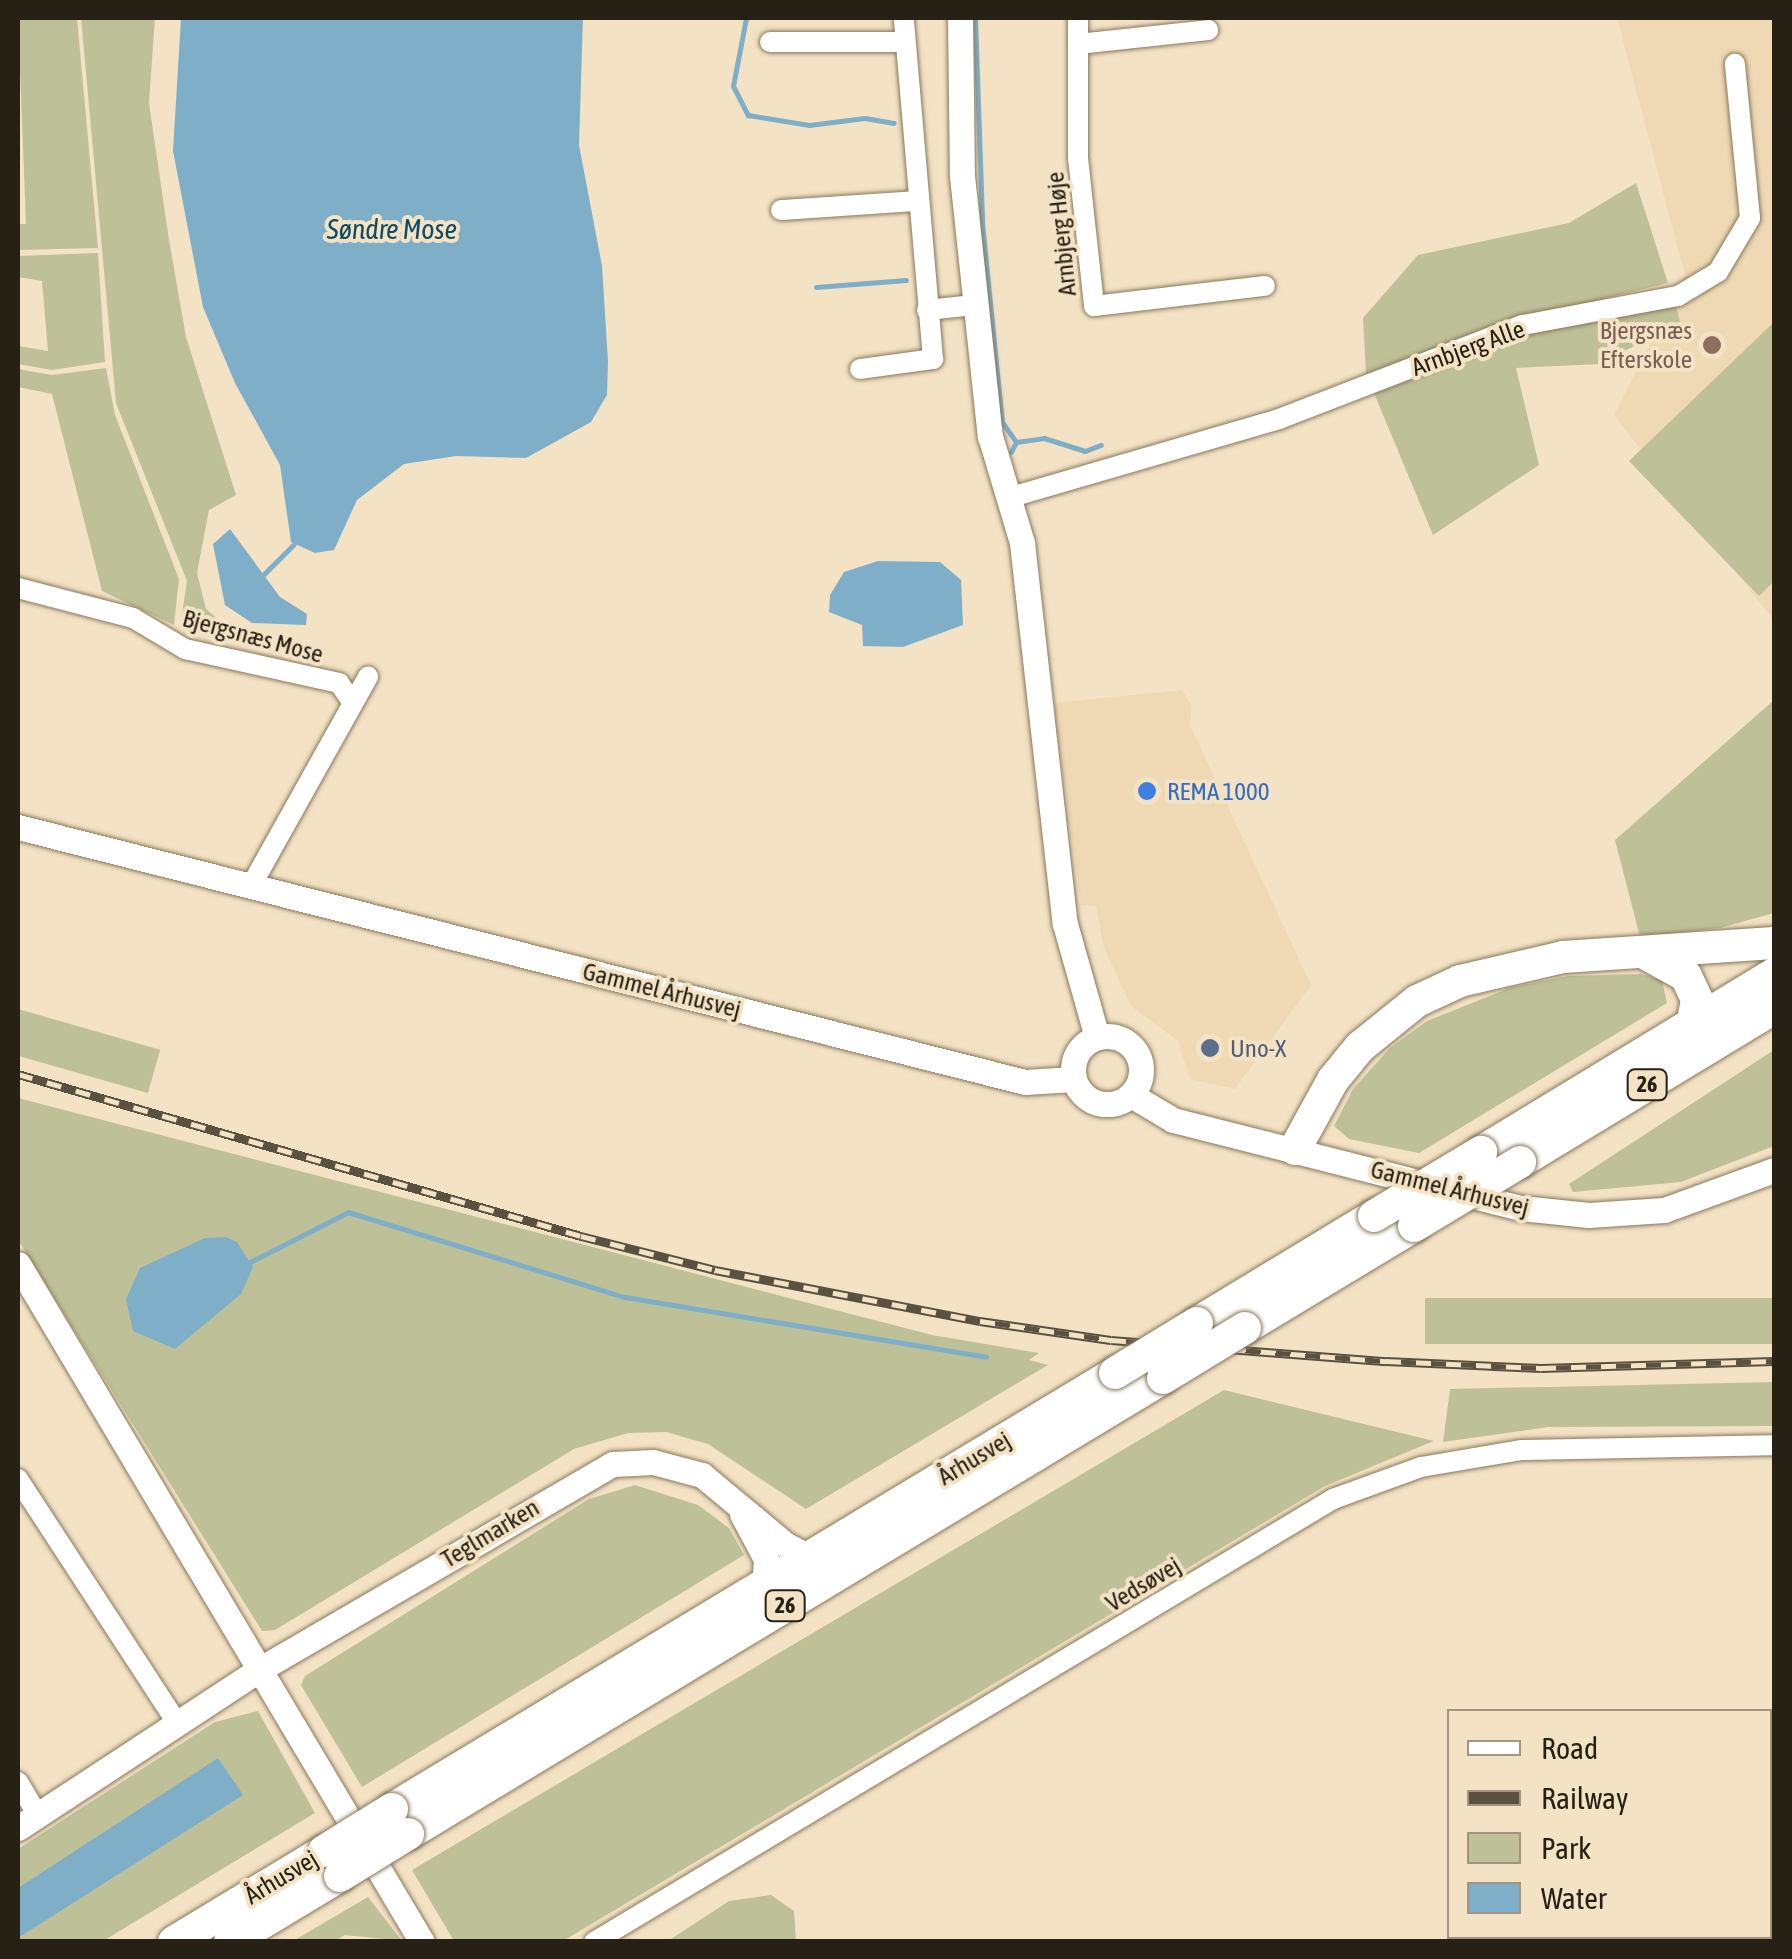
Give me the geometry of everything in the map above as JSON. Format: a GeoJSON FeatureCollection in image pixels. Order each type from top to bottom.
{"type":"FeatureCollection","features":[{"type":"Feature","properties":{"kind":"main road"},"geometry":{"type":"LineString","coordinates":[[1295,1149],[1342,1069],[1418,1001],[1510,965],[1774,943]]}},
{"type":"Feature","properties":{"kind":"main road"},"geometry":{"type":"LineString","coordinates":[[1644,954],[1686,976],[1697,1000],[1692,1024]]}},
{"type":"Feature","properties":{"kind":"main road","name":"Århusvej"},"geometry":{"type":"LineString","coordinates":[[400,1822],[764,1585],[1774,974]]}},
{"type":"Feature","properties":{"kind":"main road","name":"Århusvej"},"geometry":{"type":"LineString","coordinates":[[174,1942],[332,1863],[1163,1378],[1774,1008]]}},
{"type":"Feature","properties":{"kind":"main road","name":"Århusvej"},"geometry":{"type":"LineString","coordinates":[[230,1942],[332,1863]]}},
{"type":"Feature","properties":{"kind":"street"},"geometry":{"type":"LineString","coordinates":[[860,369],[934,359],[916,201],[904,18]]}},
{"type":"Feature","properties":{"kind":"street"},"geometry":{"type":"LineString","coordinates":[[960,18],[962,176],[990,436],[1022,543],[1065,924],[1097,1037]]}},
{"type":"Feature","properties":{"kind":"street","name":"Arnbjerg Høje"},"geometry":{"type":"LineString","coordinates":[[1078,18],[1078,158],[1094,306],[1265,286]]}},
{"type":"Feature","properties":{"kind":"street"},"geometry":{"type":"LineString","coordinates":[[1078,44],[1208,30]]}},
{"type":"Feature","properties":{"kind":"street"},"geometry":{"type":"LineString","coordinates":[[770,42],[903,42]]}},
{"type":"Feature","properties":{"kind":"street","name":"Arnbjerg Alle"},"geometry":{"type":"LineString","coordinates":[[1010,497],[1279,419],[1522,325],[1678,296],[1718,272],[1750,218],[1735,64]]}},
{"type":"Feature","properties":{"kind":"street"},"geometry":{"type":"LineString","coordinates":[[780,210],[916,201]]}},
{"type":"Feature","properties":{"kind":"street"},"geometry":{"type":"LineString","coordinates":[[927,310],[974,305]]}},
{"type":"Feature","properties":{"kind":"street","name":"Bjergsnæs Mose"},"geometry":{"type":"LineString","coordinates":[[18,588],[133,618],[185,649],[339,684],[353,704]]}},
{"type":"Feature","properties":{"kind":"street"},"geometry":{"type":"LineString","coordinates":[[251,886],[368,677]]}},
{"type":"Feature","properties":{"kind":"street","name":"Gammel Århusvej"},"geometry":{"type":"LineString","coordinates":[[18,827],[1025,1082],[1074,1078]]}},
{"type":"Feature","properties":{"kind":"street"},"geometry":{"type":"LineString","coordinates":[[1117,1036],[1139,1057],[1141,1077],[1130,1095],[1102,1104],[1084,1095],[1074,1078],[1076,1054],[1097,1037],[1117,1036]]}},
{"type":"Feature","properties":{"kind":"street","name":"Gammel Århusvej"},"geometry":{"type":"LineString","coordinates":[[1130,1095],[1173,1120],[1521,1208],[1589,1215],[1664,1210],[1774,1170]]}},
{"type":"Feature","properties":{"kind":"street"},"geometry":{"type":"LineString","coordinates":[[18,1264],[422,1942]]}},
{"type":"Feature","properties":{"kind":"street","name":"Vedsøvej"},"geometry":{"type":"LineString","coordinates":[[594,1942],[1334,1499],[1422,1467],[1521,1450],[1774,1445]]}},
{"type":"Feature","properties":{"kind":"street","name":"Teglmarken"},"geometry":{"type":"LineString","coordinates":[[18,1782],[28,1822],[262,1668],[594,1472],[633,1462],[671,1464],[728,1493],[786,1546],[810,1557]]}},
{"type":"Feature","properties":{"kind":"street"},"geometry":{"type":"LineString","coordinates":[[18,1479],[177,1723]]}},
{"type":"Feature","properties":{"kind":"street"},"geometry":{"type":"LineString","coordinates":[[728,1493],[766,1559],[764,1585]]}},
{"type":"Feature","properties":{"kind":"street"},"geometry":{"type":"LineString","coordinates":[[410,1917],[429,1942]]}},
{"type":"Feature","properties":{"kind":"shaded area","name":"Bjergsnæs Efterskole"},"geometry":{"type":"Polygon","coordinates":[[[1617,18],[1774,18],[1774,621],[1614,415],[1685,275],[1617,18]]]}},
{"type":"Feature","properties":{"kind":"shaded area"},"geometry":{"type":"Polygon","coordinates":[[[1182,690],[1192,706],[1190,725],[1311,985],[1235,1089],[1190,1079],[1178,1041],[1131,1006],[1104,948],[1096,906],[1081,905],[1054,703],[1182,690]]]}},
{"type":"Feature","properties":{"kind":"green space"},"geometry":{"type":"Polygon","coordinates":[[[18,18],[77,18],[98,248],[18,250],[18,224],[26,224],[18,18]]]}},
{"type":"Feature","properties":{"kind":"green space"},"geometry":{"type":"Polygon","coordinates":[[[81,18],[155,18],[149,103],[169,240],[186,337],[236,495],[209,510],[197,573],[206,609],[244,642],[180,627],[187,581],[116,403],[81,18]]]}},
{"type":"Feature","properties":{"kind":"green space"},"geometry":{"type":"Polygon","coordinates":[[[1636,183],[1668,283],[1521,319],[1366,374],[1363,318],[1418,255],[1569,223],[1636,183]]]}},
{"type":"Feature","properties":{"kind":"green space"},"geometry":{"type":"Polygon","coordinates":[[[98,253],[105,362],[52,370],[18,364],[18,346],[48,351],[42,281],[18,277],[18,256],[98,253]]]}},
{"type":"Feature","properties":{"kind":"green space"},"geometry":{"type":"Polygon","coordinates":[[[1676,306],[1680,322],[1600,364],[1516,368],[1539,465],[1433,535],[1374,393],[1524,334],[1676,306]]]}},
{"type":"Feature","properties":{"kind":"green space"},"geometry":{"type":"Polygon","coordinates":[[[1774,322],[1774,581],[1759,596],[1629,461],[1774,322]]]}},
{"type":"Feature","properties":{"kind":"green space"},"geometry":{"type":"Polygon","coordinates":[[[106,368],[115,415],[179,579],[174,625],[102,591],[52,394],[18,387],[18,369],[52,375],[106,368]]]}},
{"type":"Feature","properties":{"kind":"green space"},"geometry":{"type":"Polygon","coordinates":[[[1774,700],[1774,913],[1720,928],[1640,937],[1615,840],[1774,700]]]}},
{"type":"Feature","properties":{"kind":"green space"},"geometry":{"type":"Polygon","coordinates":[[[1641,974],[1662,980],[1667,1003],[1419,1153],[1349,1139],[1334,1126],[1353,1089],[1390,1048],[1427,1021],[1512,987],[1568,976],[1641,974]]]}},
{"type":"Feature","properties":{"kind":"green space"},"geometry":{"type":"Polygon","coordinates":[[[18,1009],[160,1050],[148,1093],[18,1056],[18,1009]]]}},
{"type":"Feature","properties":{"kind":"green space"},"geometry":{"type":"Polygon","coordinates":[[[1774,1050],[1774,1146],[1681,1182],[1573,1192],[1569,1184],[1774,1050]]]}},
{"type":"Feature","properties":{"kind":"green space"},"geometry":{"type":"Polygon","coordinates":[[[18,1098],[932,1335],[1039,1353],[1029,1360],[1048,1365],[806,1509],[708,1444],[666,1432],[628,1433],[574,1449],[275,1630],[262,1631],[18,1240],[18,1098]]]}},
{"type":"Feature","properties":{"kind":"green space"},"geometry":{"type":"Polygon","coordinates":[[[1425,1298],[1774,1298],[1774,1344],[1425,1344],[1425,1298]]]}},
{"type":"Feature","properties":{"kind":"green space"},"geometry":{"type":"Polygon","coordinates":[[[1774,1382],[1774,1426],[1548,1427],[1443,1442],[1450,1389],[1774,1382]]]}},
{"type":"Feature","properties":{"kind":"green space"},"geometry":{"type":"Polygon","coordinates":[[[1224,1390],[1434,1441],[1325,1486],[563,1941],[454,1941],[412,1870],[1224,1390]]]}},
{"type":"Feature","properties":{"kind":"green space"},"geometry":{"type":"Polygon","coordinates":[[[635,1485],[698,1505],[729,1528],[744,1555],[362,1787],[301,1685],[305,1676],[589,1499],[635,1485]]]}},
{"type":"Feature","properties":{"kind":"green space"},"geometry":{"type":"Polygon","coordinates":[[[258,1711],[315,1813],[103,1941],[18,1942],[18,1849],[215,1722],[258,1711]]]}},
{"type":"Feature","properties":{"kind":"green space"},"geometry":{"type":"Polygon","coordinates":[[[771,1895],[794,1911],[796,1941],[668,1941],[729,1901],[771,1895]]]}},
{"type":"Feature","properties":{"kind":"green space"},"geometry":{"type":"Polygon","coordinates":[[[368,1897],[402,1941],[345,1935],[334,1941],[293,1941],[368,1897]]]}},
{"type":"Feature","properties":{"kind":"water","name":"Søndre Mose"},"geometry":{"type":"Polygon","coordinates":[[[181,18],[583,18],[579,145],[602,266],[608,361],[607,395],[591,422],[526,458],[456,456],[404,464],[357,500],[334,550],[315,553],[291,542],[280,465],[235,383],[203,307],[173,151],[181,18]]]}},
{"type":"Feature","properties":{"kind":"water"},"geometry":{"type":"Polygon","coordinates":[[[230,529],[280,597],[307,614],[306,625],[252,623],[225,605],[213,544],[230,529]]]}},
{"type":"Feature","properties":{"kind":"water"},"geometry":{"type":"Polygon","coordinates":[[[878,561],[940,562],[961,580],[963,625],[903,647],[863,646],[862,625],[829,612],[830,595],[844,572],[878,561]]]}},
{"type":"Feature","properties":{"kind":"water"},"geometry":{"type":"Polygon","coordinates":[[[226,1237],[237,1242],[253,1267],[241,1294],[175,1349],[133,1331],[126,1299],[140,1268],[205,1238],[226,1237]]]}},
{"type":"Feature","properties":{"kind":"water"},"geometry":{"type":"Polygon","coordinates":[[[218,1758],[243,1795],[18,1938],[18,1888],[218,1758]]]}},
{"type":"Feature","properties":{"kind":"waterway"},"geometry":{"type":"LineString","coordinates":[[746,18],[733,86],[748,115],[809,125],[865,118],[894,123]]}},
{"type":"Feature","properties":{"kind":"waterway"},"geometry":{"type":"LineString","coordinates":[[975,18],[982,223],[1002,422],[1016,442],[1011,452]]}},
{"type":"Feature","properties":{"kind":"waterway"},"geometry":{"type":"LineString","coordinates":[[816,287],[906,280]]}},
{"type":"Feature","properties":{"kind":"waterway"},"geometry":{"type":"LineString","coordinates":[[1016,442],[1044,438],[1085,451],[1101,445]]}},
{"type":"Feature","properties":{"kind":"waterway"},"geometry":{"type":"LineString","coordinates":[[262,576],[294,544]]}},
{"type":"Feature","properties":{"kind":"waterway"},"geometry":{"type":"LineString","coordinates":[[248,1263],[348,1212],[625,1297],[986,1357]]}},
{"type":"Feature","properties":{"kind":"railway"},"geometry":{"type":"LineString","coordinates":[[18,1074],[581,1236],[715,1270],[980,1321],[1111,1340],[1386,1361],[1541,1368],[1774,1361]]}},
{"type":"Feature","properties":{"kind":"place","name":"Bjergsnæs Efterskole"},"geometry":{"type":"Point","coordinates":[1712,345]}},
{"type":"Feature","properties":{"kind":"place","name":"REMA 1000"},"geometry":{"type":"Point","coordinates":[1147,791]}},
{"type":"Feature","properties":{"kind":"place","name":"Uno-X"},"geometry":{"type":"Point","coordinates":[1210,1048]}}]}
